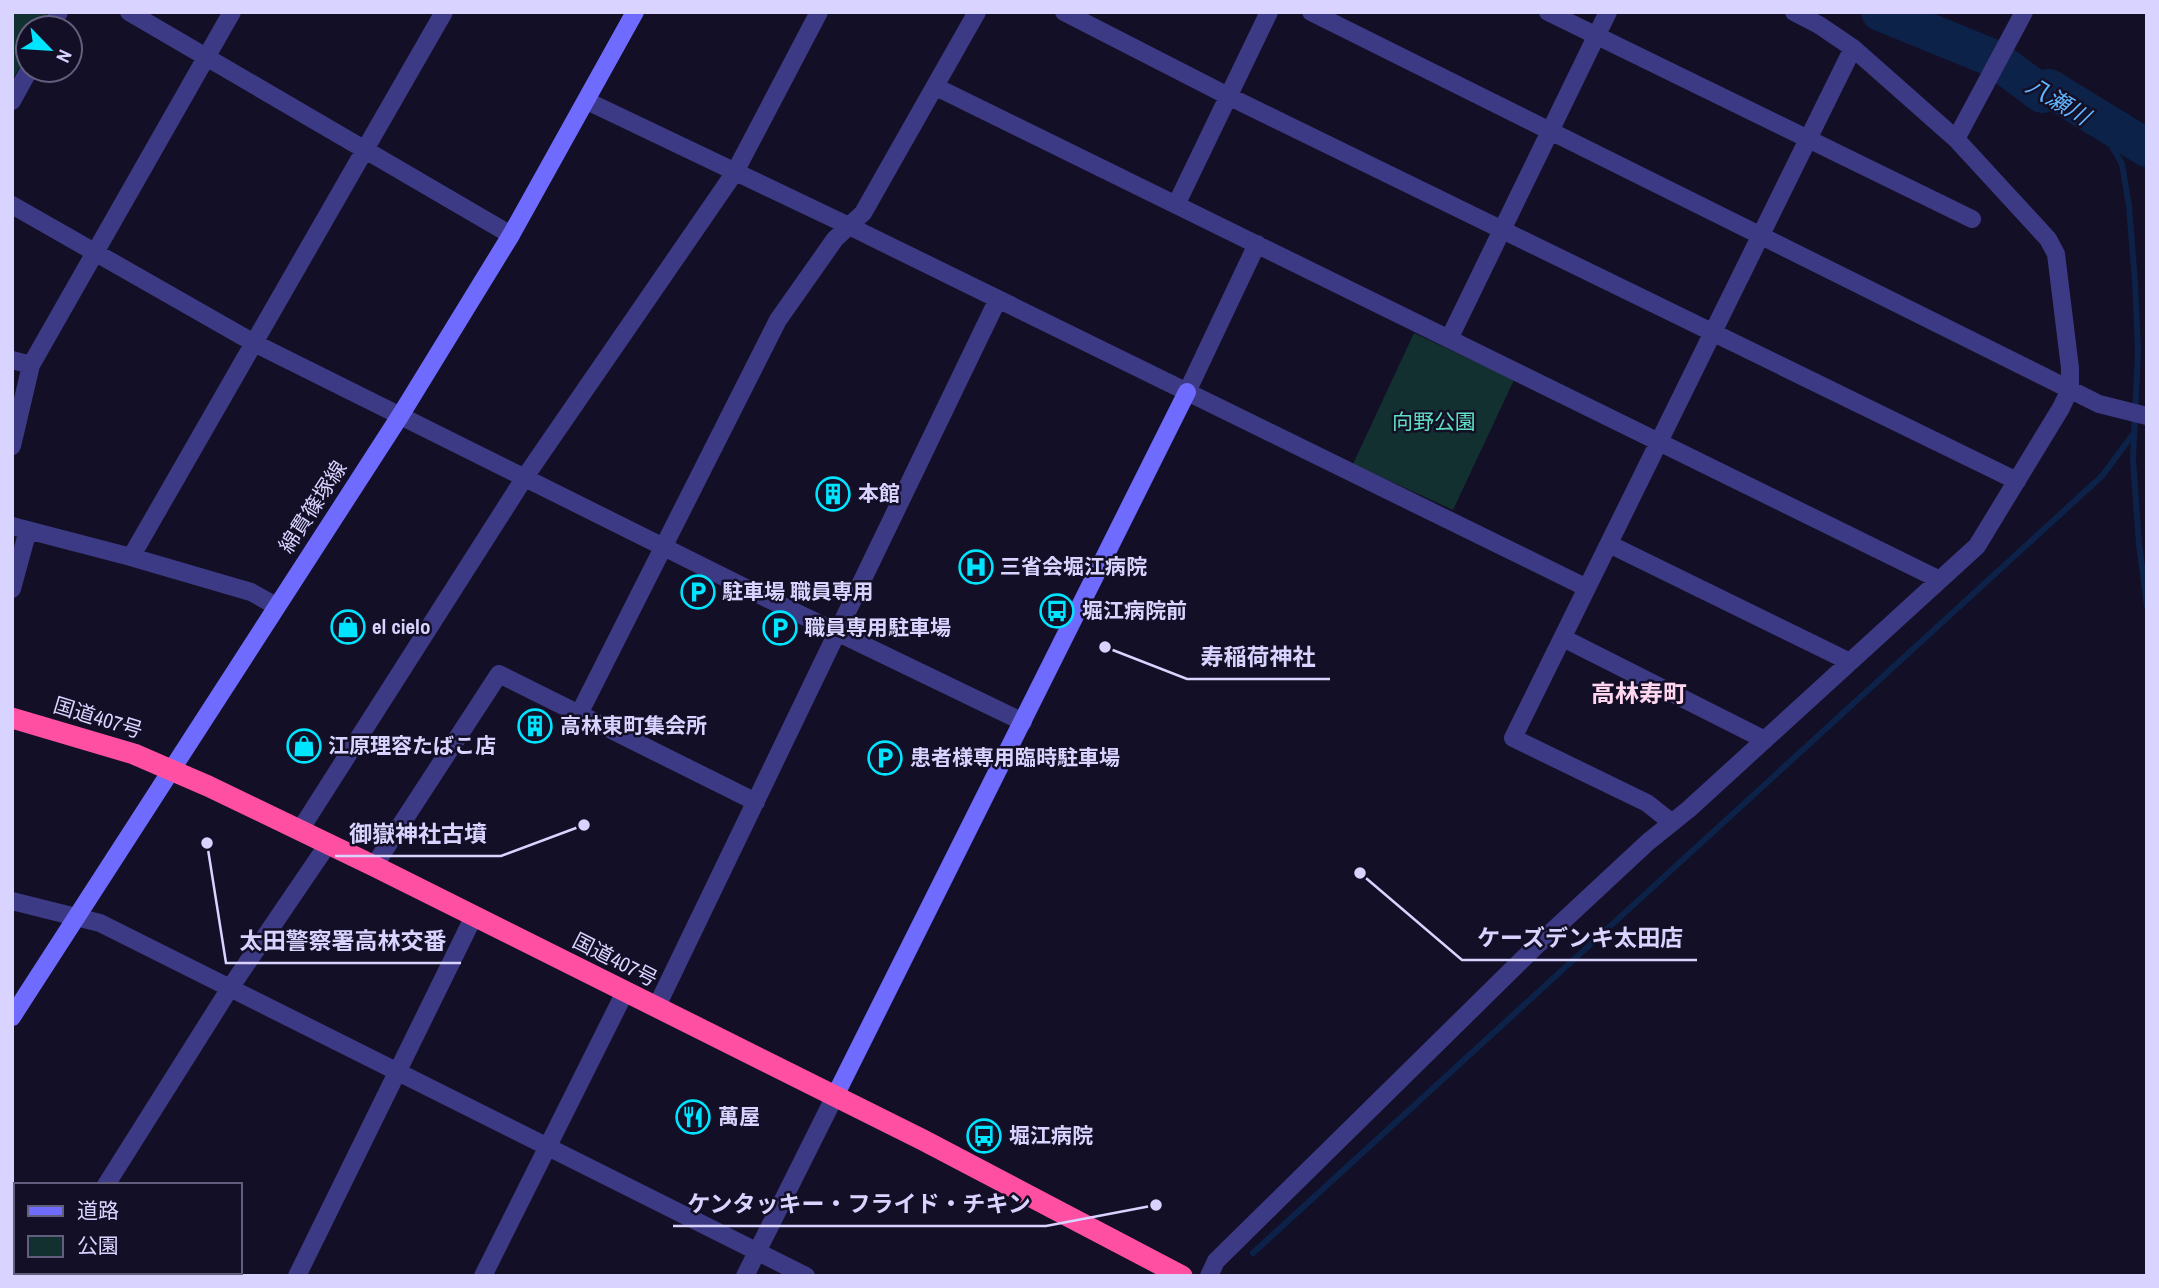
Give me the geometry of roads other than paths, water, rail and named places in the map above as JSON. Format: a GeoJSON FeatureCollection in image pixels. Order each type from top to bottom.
{"type":"FeatureCollection","features":[{"type":"Feature","properties":{"kind":"highway","name":"国道407号"},"geometry":{"type":"LineString","coordinates":[[12,718],[134,754],[172,769],[300,830],[835,1096],[1182,1276]]}},
{"type":"Feature","properties":{"kind":"main road","name":"綿貫篠塚線"},"geometry":{"type":"LineString","coordinates":[[12,1017],[400,416],[511,235],[635,12]]}},
{"type":"Feature","properties":{"kind":"main road"},"geometry":{"type":"LineString","coordinates":[[835,1096],[1187,392]]}},
{"type":"Feature","properties":{"kind":"street"},"geometry":{"type":"LineString","coordinates":[[130,12],[511,235]]}},
{"type":"Feature","properties":{"kind":"street"},"geometry":{"type":"LineString","coordinates":[[12,446],[32,365],[232,12]]}},
{"type":"Feature","properties":{"kind":"street"},"geometry":{"type":"LineString","coordinates":[[131,556],[444,12]]}},
{"type":"Feature","properties":{"kind":"street"},"geometry":{"type":"LineString","coordinates":[[300,830],[525,477],[735,172],[819,12]]}},
{"type":"Feature","properties":{"kind":"street"},"geometry":{"type":"LineString","coordinates":[[579,714],[778,320],[835,239],[863,213],[977,12]]}},
{"type":"Feature","properties":{"kind":"street"},"geometry":{"type":"LineString","coordinates":[[1064,12],[1228,96],[2017,481]]}},
{"type":"Feature","properties":{"kind":"street"},"geometry":{"type":"LineString","coordinates":[[1176,205],[1269,12]]}},
{"type":"Feature","properties":{"kind":"street"},"geometry":{"type":"LineString","coordinates":[[1311,12],[2070,389],[2108,407],[2147,416]]}},
{"type":"Feature","properties":{"kind":"street"},"geometry":{"type":"LineString","coordinates":[[1548,12],[1972,219]]}},
{"type":"Feature","properties":{"kind":"street"},"geometry":{"type":"LineString","coordinates":[[1449,339],[1608,12]]}},
{"type":"Feature","properties":{"kind":"street"},"geometry":{"type":"LineString","coordinates":[[1209,1276],[1216,1261],[1533,949],[1977,546],[2062,408],[2070,389],[2070,368],[2056,254],[2048,239],[1956,139],[1853,48],[1794,12]]}},
{"type":"Feature","properties":{"kind":"street"},"geometry":{"type":"LineString","coordinates":[[1956,139],[2024,12]]}},
{"type":"Feature","properties":{"kind":"street"},"geometry":{"type":"LineString","coordinates":[[1671,822],[1647,803],[1514,738],[1853,48]]}},
{"type":"Feature","properties":{"kind":"street"},"geometry":{"type":"LineString","coordinates":[[12,101],[21,84]]}},
{"type":"Feature","properties":{"kind":"street"},"geometry":{"type":"LineString","coordinates":[[936,87],[1940,580]]}},
{"type":"Feature","properties":{"kind":"street"},"geometry":{"type":"LineString","coordinates":[[587,101],[849,226],[1587,588]]}},
{"type":"Feature","properties":{"kind":"street"},"geometry":{"type":"LineString","coordinates":[[12,205],[254,343],[758,594],[1023,722]]}},
{"type":"Feature","properties":{"kind":"street"},"geometry":{"type":"LineString","coordinates":[[1187,392],[1256,244]]}},
{"type":"Feature","properties":{"kind":"street"},"geometry":{"type":"LineString","coordinates":[[656,1008],[998,299]]}},
{"type":"Feature","properties":{"kind":"street"},"geometry":{"type":"LineString","coordinates":[[12,360],[32,365]]}},
{"type":"Feature","properties":{"kind":"street"},"geometry":{"type":"LineString","coordinates":[[12,589],[20,528],[131,556],[251,592],[276,606]]}},
{"type":"Feature","properties":{"kind":"street"},"geometry":{"type":"LineString","coordinates":[[1609,544],[1850,662]]}},
{"type":"Feature","properties":{"kind":"street"},"geometry":{"type":"LineString","coordinates":[[1563,638],[1765,740]]}},
{"type":"Feature","properties":{"kind":"street"},"geometry":{"type":"LineString","coordinates":[[374,866],[499,674],[756,802]]}},
{"type":"Feature","properties":{"kind":"street"},"geometry":{"type":"LineString","coordinates":[[107,1183],[230,988],[328,844]]}},
{"type":"Feature","properties":{"kind":"street"},"geometry":{"type":"LineString","coordinates":[[12,901],[100,923],[806,1276]]}},
{"type":"Feature","properties":{"kind":"street"},"geometry":{"type":"LineString","coordinates":[[297,1276],[474,916]]}},
{"type":"Feature","properties":{"kind":"street"},"geometry":{"type":"LineString","coordinates":[[483,1276],[625,992]]}},
{"type":"Feature","properties":{"kind":"street"},"geometry":{"type":"LineString","coordinates":[[745,1276],[835,1096]]}},
{"type":"Feature","properties":{"kind":"waterway","name":"八瀬川"},"geometry":{"type":"LineString","coordinates":[[1880,12],[1995,59],[2042,94],[2049,88],[2147,148]]}},
{"type":"Feature","properties":{"kind":"waterway","name":"八瀬川"},"geometry":{"type":"LineString","coordinates":[[2042,94],[2101,127],[2122,164],[2129,206],[2135,281],[2138,351],[2133,459],[2147,606]]}},
{"type":"Feature","properties":{"kind":"waterway"},"geometry":{"type":"LineString","coordinates":[[1253,1253],[2102,476],[2134,433]]}},
{"type":"Feature","properties":{"kind":"place","name":"本館"},"geometry":{"type":"Point","coordinates":[833,494]}},
{"type":"Feature","properties":{"kind":"place","name":"三省会堀江病院"},"geometry":{"type":"Point","coordinates":[976,567]}},
{"type":"Feature","properties":{"kind":"place","name":"駐車場 職員専用"},"geometry":{"type":"Point","coordinates":[698,592]}},
{"type":"Feature","properties":{"kind":"place","name":"堀江病院前"},"geometry":{"type":"Point","coordinates":[1057,611]}},
{"type":"Feature","properties":{"kind":"place","name":"el cielo"},"geometry":{"type":"Point","coordinates":[348,627]}},
{"type":"Feature","properties":{"kind":"place","name":"職員専用駐車場"},"geometry":{"type":"Point","coordinates":[780,628]}},
{"type":"Feature","properties":{"kind":"place","name":"寿稲荷神社"},"geometry":{"type":"Point","coordinates":[1105,647]}},
{"type":"Feature","properties":{"kind":"place","name":"高林東町集会所"},"geometry":{"type":"Point","coordinates":[535,726]}},
{"type":"Feature","properties":{"kind":"place","name":"江原理容たばこ店"},"geometry":{"type":"Point","coordinates":[304,746]}},
{"type":"Feature","properties":{"kind":"place","name":"患者様専用臨時駐車場"},"geometry":{"type":"Point","coordinates":[885,758]}},
{"type":"Feature","properties":{"kind":"place","name":"御嶽神社古墳"},"geometry":{"type":"Point","coordinates":[584,825]}},
{"type":"Feature","properties":{"kind":"place","name":"太田警察署高林交番"},"geometry":{"type":"Point","coordinates":[207,843]}},
{"type":"Feature","properties":{"kind":"place","name":"ケーズデンキ太田店"},"geometry":{"type":"Point","coordinates":[1360,873]}},
{"type":"Feature","properties":{"kind":"place","name":"萬屋"},"geometry":{"type":"Point","coordinates":[693,1117]}},
{"type":"Feature","properties":{"kind":"place","name":"堀江病院"},"geometry":{"type":"Point","coordinates":[984,1136]}},
{"type":"Feature","properties":{"kind":"place","name":"ケンタッキー・フライド・チキン"},"geometry":{"type":"Point","coordinates":[1156,1205]}},
{"type":"Feature","properties":{"kind":"district","name":"高林寿町"},"geometry":{"type":"Point","coordinates":[1639,694]}},
{"type":"Feature","properties":{"kind":"park label","name":"向野公園"},"geometry":{"type":"Point","coordinates":[1434,422]}}]}
